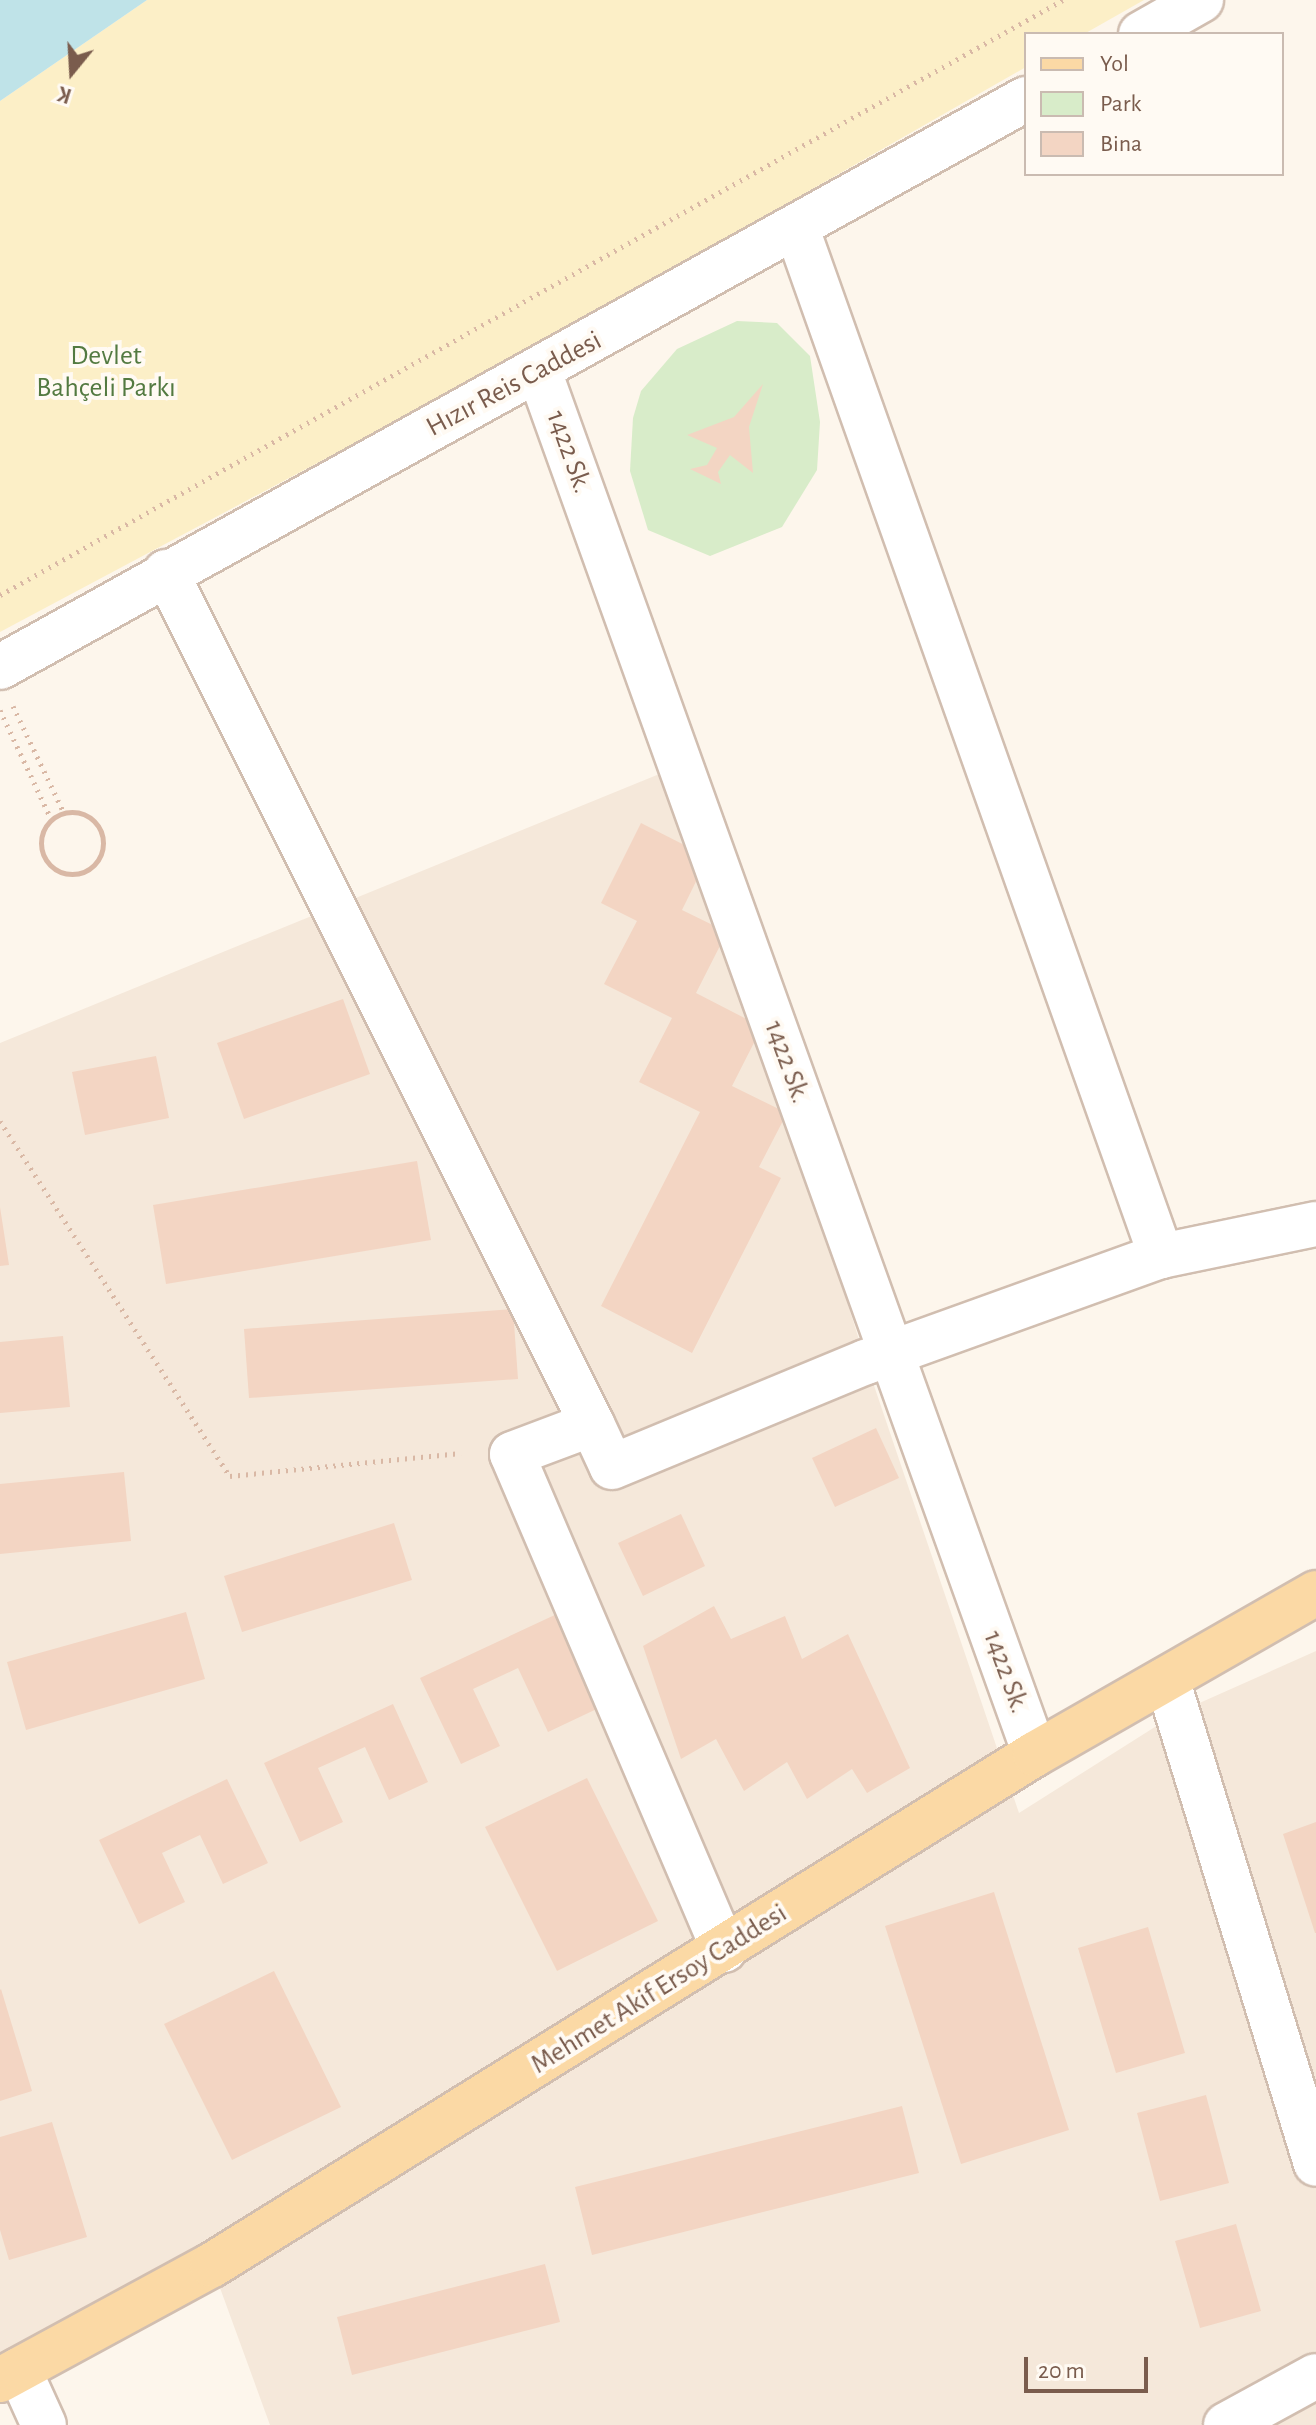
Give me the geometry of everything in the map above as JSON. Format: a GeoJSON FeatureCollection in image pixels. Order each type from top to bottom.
{"type":"FeatureCollection","features":[{"type":"Feature","properties":{"kind":"main road","name":"Mehmet Akif Ersoy Caddesi"},"geometry":{"type":"LineString","coordinates":[[10,2375],[212,2265],[724,1950],[1035,1754],[1316,1593]]}},
{"type":"Feature","properties":{"kind":"street"},"geometry":{"type":"LineString","coordinates":[[1145,32],[1201,0]]}},
{"type":"Feature","properties":{"kind":"street","name":"Hızır Reis Caddesi"},"geometry":{"type":"LineString","coordinates":[[3,680],[166,572],[539,371],[1024,100]]}},
{"type":"Feature","properties":{"kind":"street"},"geometry":{"type":"LineString","coordinates":[[797,229],[1161,1256]]}},
{"type":"Feature","properties":{"kind":"street","name":"1422 Sk."},"geometry":{"type":"LineString","coordinates":[[539,371],[1035,1754]]}},
{"type":"Feature","properties":{"kind":"street"},"geometry":{"type":"LineString","coordinates":[[166,572],[612,1467],[893,1355],[1161,1256],[1316,1224]]}},
{"type":"Feature","properties":{"kind":"street"},"geometry":{"type":"LineString","coordinates":[[592,1424],[512,1454],[724,1950]]}},
{"type":"Feature","properties":{"kind":"street"},"geometry":{"type":"LineString","coordinates":[[1167,1679],[1316,2164]]}},
{"type":"Feature","properties":{"kind":"street"},"geometry":{"type":"LineString","coordinates":[[10,2375],[44,2425]]}},
{"type":"Feature","properties":{"kind":"street"},"geometry":{"type":"LineString","coordinates":[[1226,2425],[1316,2376]]}},
{"type":"Feature","properties":{"kind":"path"},"geometry":{"type":"LineString","coordinates":[[0,595],[1063,0]]}},
{"type":"Feature","properties":{"kind":"path"},"geometry":{"type":"LineString","coordinates":[[3,680],[64,813]]}},
{"type":"Feature","properties":{"kind":"path"},"geometry":{"type":"LineString","coordinates":[[0,710],[51,819]]}},
{"type":"Feature","properties":{"kind":"path"},"geometry":{"type":"LineString","coordinates":[[64,813],[90,816],[102,832],[98,861],[82,872],[60,872],[44,858],[41,836],[51,819],[64,813]]}},
{"type":"Feature","properties":{"kind":"path"},"geometry":{"type":"LineString","coordinates":[[0,1121],[230,1476],[461,1453]]}},
{"type":"Feature","properties":{"kind":"shaded area"},"geometry":{"type":"Polygon","coordinates":[[[679,766],[866,1362],[1019,1813],[1177,1713],[1316,1651],[1316,2425],[270,2425],[212,2266],[0,2380],[0,1043],[679,766]]]}},
{"type":"Feature","properties":{"kind":"green space"},"geometry":{"type":"Polygon","coordinates":[[[737,321],[777,323],[810,356],[820,422],[817,470],[782,527],[710,556],[648,530],[630,471],[633,418],[641,391],[677,349],[737,321]]]}},
{"type":"Feature","properties":{"kind":"sand"},"geometry":{"type":"Polygon","coordinates":[[[147,0],[1144,0],[1088,32],[1024,32],[1024,68],[548,340],[0,632],[0,101],[147,0]]]}},
{"type":"Feature","properties":{"kind":"water"},"geometry":{"type":"Polygon","coordinates":[[[0,0],[147,0],[0,101],[0,0]]]}},
{"type":"Feature","properties":{"kind":"building"},"geometry":{"type":"Polygon","coordinates":[[[763,384],[749,427],[753,473],[730,455],[718,472],[721,484],[690,469],[707,465],[717,448],[687,435],[734,417],[763,384]]]}},
{"type":"Feature","properties":{"kind":"building"},"geometry":{"type":"Polygon","coordinates":[[[641,823],[708,857],[682,910],[727,932],[696,993],[762,1027],[732,1086],[787,1113],[759,1167],[781,1178],[692,1353],[601,1306],[700,1112],[639,1082],[672,1018],[604,984],[637,921],[601,903],[641,823]]]}},
{"type":"Feature","properties":{"kind":"building"},"geometry":{"type":"Polygon","coordinates":[[[343,999],[370,1074],[244,1119],[217,1043],[343,999]]]}},
{"type":"Feature","properties":{"kind":"building"},"geometry":{"type":"Polygon","coordinates":[[[156,1056],[169,1118],[85,1135],[72,1072],[156,1056]]]}},
{"type":"Feature","properties":{"kind":"building"},"geometry":{"type":"Polygon","coordinates":[[[417,1161],[431,1240],[166,1284],[153,1205],[417,1161]]]}},
{"type":"Feature","properties":{"kind":"building"},"geometry":{"type":"Polygon","coordinates":[[[0,1207],[9,1265],[0,1266],[0,1207]]]}},
{"type":"Feature","properties":{"kind":"building"},"geometry":{"type":"Polygon","coordinates":[[[513,1309],[518,1379],[249,1398],[244,1329],[513,1309]]]}},
{"type":"Feature","properties":{"kind":"building"},"geometry":{"type":"Polygon","coordinates":[[[63,1336],[70,1407],[0,1413],[0,1342],[63,1336]]]}},
{"type":"Feature","properties":{"kind":"building"},"geometry":{"type":"Polygon","coordinates":[[[876,1428],[899,1478],[835,1507],[812,1458],[876,1428]]]}},
{"type":"Feature","properties":{"kind":"building"},"geometry":{"type":"Polygon","coordinates":[[[124,1472],[131,1541],[0,1554],[0,1484],[124,1472]]]}},
{"type":"Feature","properties":{"kind":"building"},"geometry":{"type":"Polygon","coordinates":[[[681,1514],[705,1566],[643,1596],[618,1543],[681,1514]]]}},
{"type":"Feature","properties":{"kind":"building"},"geometry":{"type":"Polygon","coordinates":[[[394,1523],[412,1580],[242,1632],[224,1576],[394,1523]]]}},
{"type":"Feature","properties":{"kind":"building"},"geometry":{"type":"Polygon","coordinates":[[[714,1606],[731,1639],[785,1616],[802,1659],[848,1634],[910,1768],[867,1793],[852,1769],[807,1799],[787,1762],[744,1791],[716,1739],[681,1759],[643,1646],[714,1606]]]}},
{"type":"Feature","properties":{"kind":"building"},"geometry":{"type":"Polygon","coordinates":[[[186,1612],[205,1679],[26,1730],[7,1662],[186,1612]]]}},
{"type":"Feature","properties":{"kind":"building"},"geometry":{"type":"Polygon","coordinates":[[[559,1613],[603,1706],[548,1732],[518,1668],[473,1689],[500,1746],[461,1764],[420,1678],[559,1613]]]}},
{"type":"Feature","properties":{"kind":"building"},"geometry":{"type":"Polygon","coordinates":[[[393,1704],[428,1782],[389,1800],[365,1747],[318,1768],[343,1822],[300,1842],[264,1763],[393,1704]]]}},
{"type":"Feature","properties":{"kind":"building"},"geometry":{"type":"Polygon","coordinates":[[[587,1778],[658,1921],[557,1971],[485,1827],[587,1778]]]}},
{"type":"Feature","properties":{"kind":"building"},"geometry":{"type":"Polygon","coordinates":[[[227,1779],[268,1863],[223,1884],[200,1835],[162,1853],[185,1902],[139,1924],[99,1840],[227,1779]]]}},
{"type":"Feature","properties":{"kind":"building"},"geometry":{"type":"Polygon","coordinates":[[[1316,1822],[1316,1933],[1315,1933],[1283,1834],[1316,1822]]]}},
{"type":"Feature","properties":{"kind":"building"},"geometry":{"type":"Polygon","coordinates":[[[994,1892],[1069,2130],[961,2164],[885,1926],[994,1892]]]}},
{"type":"Feature","properties":{"kind":"building"},"geometry":{"type":"Polygon","coordinates":[[[1148,1927],[1185,2053],[1116,2073],[1078,1948],[1148,1927]]]}},
{"type":"Feature","properties":{"kind":"building"},"geometry":{"type":"Polygon","coordinates":[[[274,1971],[341,2107],[232,2160],[164,2024],[274,1971]]]}},
{"type":"Feature","properties":{"kind":"building"},"geometry":{"type":"Polygon","coordinates":[[[0,1990],[32,2091],[0,2101],[0,1990]]]}},
{"type":"Feature","properties":{"kind":"building"},"geometry":{"type":"Polygon","coordinates":[[[1206,2095],[1229,2183],[1160,2201],[1137,2113],[1206,2095]]]}},
{"type":"Feature","properties":{"kind":"building"},"geometry":{"type":"Polygon","coordinates":[[[902,2106],[919,2173],[592,2255],[575,2187],[902,2106]]]}},
{"type":"Feature","properties":{"kind":"building"},"geometry":{"type":"Polygon","coordinates":[[[52,2122],[87,2237],[9,2260],[0,2230],[0,2137],[52,2122]]]}},
{"type":"Feature","properties":{"kind":"building"},"geometry":{"type":"Polygon","coordinates":[[[1236,2224],[1261,2311],[1200,2328],[1175,2241],[1236,2224]]]}},
{"type":"Feature","properties":{"kind":"building"},"geometry":{"type":"Polygon","coordinates":[[[545,2264],[560,2322],[352,2375],[337,2317],[545,2264]]]}},
{"type":"Feature","properties":{"kind":"park label","name":"Devlet Bahçeli Parkı"},"geometry":{"type":"Point","coordinates":[106,372]}}]}
